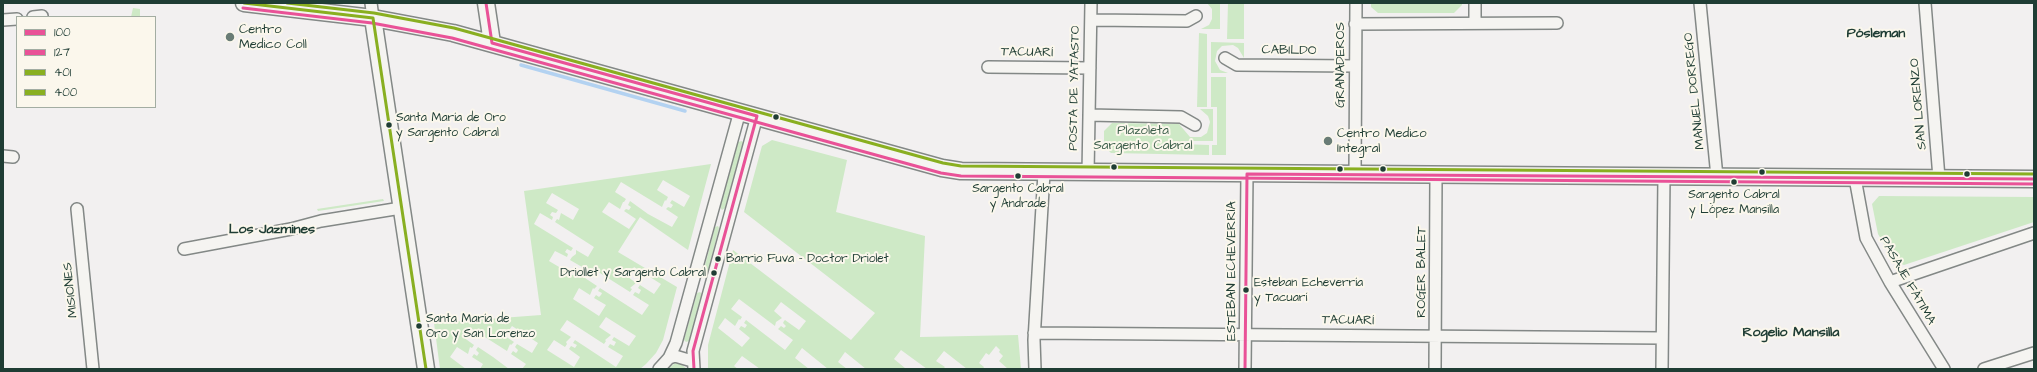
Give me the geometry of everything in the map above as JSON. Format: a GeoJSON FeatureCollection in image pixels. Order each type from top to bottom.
{"type":"FeatureCollection","features":[{"type":"Feature","properties":{"kind":"main road"},"geometry":{"type":"LineString","coordinates":[[244,3],[372,11],[492,42],[951,170],[968,172],[2034,179]]}},
{"type":"Feature","properties":{"kind":"main road"},"geometry":{"type":"LineString","coordinates":[[486,3],[492,42]]}},
{"type":"Feature","properties":{"kind":"main road"},"geometry":{"type":"LineString","coordinates":[[372,11],[426,369]]}},
{"type":"Feature","properties":{"kind":"street","name":"POSTA DE YATASTO"},"geometry":{"type":"LineString","coordinates":[[1088,173],[1091,3]]}},
{"type":"Feature","properties":{"kind":"street","name":"GRANADEROS"},"geometry":{"type":"LineString","coordinates":[[1355,174],[1356,3]]}},
{"type":"Feature","properties":{"kind":"street"},"geometry":{"type":"LineString","coordinates":[[1475,3],[1475,23]]}},
{"type":"Feature","properties":{"kind":"street","name":"MANUEL DORREGO"},"geometry":{"type":"LineString","coordinates":[[1700,3],[1717,177]]}},
{"type":"Feature","properties":{"kind":"street","name":"SAN LORENZO"},"geometry":{"type":"LineString","coordinates":[[1925,3],[1939,178]]}},
{"type":"Feature","properties":{"kind":"street"},"geometry":{"type":"LineString","coordinates":[[1091,20],[1187,21],[1196,16]]}},
{"type":"Feature","properties":{"kind":"street"},"geometry":{"type":"LineString","coordinates":[[3,20],[16,19]]}},
{"type":"Feature","properties":{"kind":"street"},"geometry":{"type":"LineString","coordinates":[[1355,24],[1557,23]]}},
{"type":"Feature","properties":{"kind":"street","name":"CABILDO"},"geometry":{"type":"LineString","coordinates":[[1225,58],[1237,65],[1355,66]]}},
{"type":"Feature","properties":{"kind":"street","name":"TACUARÍ"},"geometry":{"type":"LineString","coordinates":[[988,67],[1090,68]]}},
{"type":"Feature","properties":{"kind":"street"},"geometry":{"type":"LineString","coordinates":[[659,369],[669,358],[676,343],[740,111]]}},
{"type":"Feature","properties":{"kind":"street"},"geometry":{"type":"LineString","coordinates":[[1089,115],[1181,117],[1195,124]]}},
{"type":"Feature","properties":{"kind":"street"},"geometry":{"type":"LineString","coordinates":[[693,365],[692,351],[757,116]]}},
{"type":"Feature","properties":{"kind":"street"},"geometry":{"type":"LineString","coordinates":[[1035,369],[1034,333],[1044,173]]}},
{"type":"Feature","properties":{"kind":"street","name":"ESTEBAN ECHEVERRÍA"},"geometry":{"type":"LineString","coordinates":[[1246,369],[1247,174]]}},
{"type":"Feature","properties":{"kind":"street","name":"ROGER BALET"},"geometry":{"type":"LineString","coordinates":[[1435,369],[1436,175]]}},
{"type":"Feature","properties":{"kind":"street"},"geometry":{"type":"LineString","coordinates":[[1662,369],[1664,176]]}},
{"type":"Feature","properties":{"kind":"street","name":"PASAJE FÁTIMA"},"geometry":{"type":"LineString","coordinates":[[1855,178],[1866,238],[1890,282],[1944,369]]}},
{"type":"Feature","properties":{"kind":"street"},"geometry":{"type":"LineString","coordinates":[[184,249],[291,229],[321,221],[401,208]]}},
{"type":"Feature","properties":{"kind":"street","name":"MISIONES"},"geometry":{"type":"LineString","coordinates":[[77,209],[93,369]]}},
{"type":"Feature","properties":{"kind":"street"},"geometry":{"type":"LineString","coordinates":[[712,215],[728,219]]}},
{"type":"Feature","properties":{"kind":"street"},"geometry":{"type":"LineString","coordinates":[[1890,282],[2034,233]]}},
{"type":"Feature","properties":{"kind":"street","name":"TACUARÍ"},"geometry":{"type":"LineString","coordinates":[[1034,333],[1662,338]]}},
{"type":"Feature","properties":{"kind":"street"},"geometry":{"type":"LineString","coordinates":[[1984,369],[2034,353]]}},
{"type":"Feature","properties":{"kind":"street"},"geometry":{"type":"LineString","coordinates":[[669,358],[681,357],[693,365]]}},
{"type":"Feature","properties":{"kind":"green space"},"geometry":{"type":"Polygon","coordinates":[[[1207,3],[1220,3],[1220,29],[1201,29],[1209,25],[1212,19],[1212,9],[1207,3]]]}},
{"type":"Feature","properties":{"kind":"green space"},"geometry":{"type":"Polygon","coordinates":[[[1228,3],[1244,3],[1244,39],[1227,39],[1228,3]]]}},
{"type":"Feature","properties":{"kind":"green space"},"geometry":{"type":"Polygon","coordinates":[[[1371,3],[1462,3],[1462,5],[1454,13],[1378,13],[1371,7],[1371,3]]]}},
{"type":"Feature","properties":{"kind":"green space"},"geometry":{"type":"Polygon","coordinates":[[[133,8],[140,9],[140,16],[131,16],[133,8]]]}},
{"type":"Feature","properties":{"kind":"green space"},"geometry":{"type":"Polygon","coordinates":[[[1199,33],[1207,34],[1207,107],[1197,107],[1199,33]]]}},
{"type":"Feature","properties":{"kind":"green space"},"geometry":{"type":"Polygon","coordinates":[[[1211,42],[1244,43],[1244,58],[1238,48],[1233,45],[1222,46],[1217,51],[1215,61],[1220,70],[1228,73],[1211,73],[1211,42]]]}},
{"type":"Feature","properties":{"kind":"green space"},"geometry":{"type":"Polygon","coordinates":[[[1211,77],[1226,77],[1226,155],[1212,155],[1212,145],[1217,145],[1217,107],[1211,107],[1211,77]]]}},
{"type":"Feature","properties":{"kind":"green space","name":"Plazoleta Sargento Cabral"},"geometry":{"type":"Polygon","coordinates":[[[1200,109],[1213,109],[1213,141],[1181,141],[1181,144],[1209,145],[1209,155],[1111,153],[1104,146],[1104,131],[1112,123],[1179,124],[1190,137],[1201,137],[1207,133],[1210,122],[1208,116],[1200,109]]]}},
{"type":"Feature","properties":{"kind":"green space"},"geometry":{"type":"Polygon","coordinates":[[[772,140],[847,160],[836,212],[925,236],[920,337],[1018,335],[1021,369],[1008,369],[999,361],[1003,356],[996,346],[989,355],[986,353],[979,363],[984,367],[983,369],[967,369],[944,351],[936,361],[945,367],[943,369],[927,369],[901,350],[894,359],[905,368],[904,369],[866,369],[845,352],[838,362],[847,369],[828,369],[802,348],[795,358],[809,369],[760,369],[742,356],[734,366],[738,369],[708,369],[708,345],[733,250],[851,340],[875,313],[744,212],[762,146],[772,140]],[[739,299],[731,309],[742,317],[740,320],[739,319],[735,326],[725,318],[718,328],[742,347],[750,338],[739,329],[741,326],[745,328],[747,325],[744,323],[746,320],[785,350],[793,340],[778,329],[781,326],[784,328],[786,326],[783,323],[785,320],[799,330],[806,321],[781,302],[774,311],[782,318],[776,322],[775,326],[739,299]]]}},
{"type":"Feature","properties":{"kind":"green space"},"geometry":{"type":"Polygon","coordinates":[[[742,141],[743,143],[725,208],[722,210],[720,207],[738,142],[742,141]]]}},
{"type":"Feature","properties":{"kind":"green space"},"geometry":{"type":"Polygon","coordinates":[[[711,164],[688,250],[640,217],[618,252],[677,287],[663,340],[656,353],[640,369],[522,369],[526,364],[511,354],[513,351],[516,353],[517,352],[518,350],[515,347],[517,344],[532,353],[538,343],[512,326],[505,336],[514,342],[511,345],[510,344],[507,351],[469,327],[463,337],[474,345],[472,348],[470,347],[468,354],[457,347],[450,357],[466,369],[440,369],[434,323],[541,315],[524,191],[711,164]],[[663,180],[657,190],[668,197],[662,207],[621,182],[615,192],[626,199],[620,209],[609,202],[602,212],[629,229],[636,219],[624,211],[626,209],[629,210],[631,207],[628,205],[630,201],[648,214],[672,227],[678,217],[666,209],[668,207],[671,208],[673,205],[670,203],[672,200],[684,207],[690,196],[663,180]],[[552,193],[546,203],[558,210],[556,213],[552,212],[550,215],[553,217],[552,220],[540,213],[534,224],[573,248],[571,251],[567,249],[565,252],[568,254],[567,257],[555,251],[549,261],[576,277],[582,267],[570,260],[576,254],[576,250],[588,257],[594,247],[555,222],[557,219],[559,220],[561,213],[573,220],[579,209],[552,193]],[[634,267],[628,277],[636,283],[630,288],[632,289],[630,292],[592,268],[585,278],[597,286],[594,289],[593,288],[590,295],[579,288],[573,299],[599,316],[606,305],[594,298],[596,295],[599,297],[601,295],[602,293],[598,291],[600,288],[642,315],[649,305],[633,295],[635,292],[639,294],[641,290],[638,288],[640,285],[654,294],[661,284],[634,267]],[[606,317],[599,327],[611,335],[605,340],[606,341],[604,344],[567,320],[560,330],[571,337],[566,342],[567,344],[565,347],[554,340],[547,350],[574,367],[580,357],[569,349],[571,346],[575,348],[577,345],[573,343],[575,340],[616,367],[623,356],[608,347],[610,344],[614,346],[616,342],[612,340],[614,337],[629,346],[636,336],[606,317]]]}},
{"type":"Feature","properties":{"kind":"green space"},"geometry":{"type":"Polygon","coordinates":[[[1879,196],[2034,197],[2034,222],[1904,265],[1894,261],[1878,234],[1872,204],[1879,196]]]}},
{"type":"Feature","properties":{"kind":"green space"},"geometry":{"type":"Polygon","coordinates":[[[383,199],[384,201],[318,211],[317,209],[383,199]]]}},
{"type":"Feature","properties":{"kind":"green space"},"geometry":{"type":"Polygon","coordinates":[[[718,226],[719,228],[707,275],[705,277],[703,273],[715,227],[718,226]]]}},
{"type":"Feature","properties":{"kind":"green space"},"geometry":{"type":"Polygon","coordinates":[[[700,292],[702,294],[689,341],[686,342],[684,340],[697,293],[700,292]]]}},
{"type":"Feature","properties":{"kind":"green space"},"geometry":{"type":"Polygon","coordinates":[[[478,347],[509,369],[480,369],[483,364],[472,357],[474,354],[477,356],[479,353],[476,350],[478,347]]]}},
{"type":"Feature","properties":{"kind":"green space"},"geometry":{"type":"Polygon","coordinates":[[[675,363],[681,364],[687,369],[668,369],[675,363]]]}},
{"type":"Feature","properties":{"kind":"waterway"},"geometry":{"type":"LineString","coordinates":[[521,65],[685,111]]}},
{"type":"Feature","properties":{"kind":"transit line","name":"400"},"geometry":{"type":"LineString","coordinates":[[244,3],[373,18]]}},
{"type":"Feature","properties":{"kind":"transit line","name":"401"},"geometry":{"type":"LineString","coordinates":[[287,3],[374,13],[454,28],[943,163],[961,166],[2034,174]]}},
{"type":"Feature","properties":{"kind":"transit line","name":"100"},"geometry":{"type":"LineString","coordinates":[[486,3],[492,43],[757,116],[693,351],[694,369]]}},
{"type":"Feature","properties":{"kind":"transit line","name":"127"},"geometry":{"type":"LineString","coordinates":[[243,8],[372,23],[452,38],[941,173],[961,176],[2034,184]]}},
{"type":"Feature","properties":{"kind":"transit line","name":"400"},"geometry":{"type":"LineString","coordinates":[[373,18],[426,369]]}},
{"type":"Feature","properties":{"kind":"transit line","name":"100"},"geometry":{"type":"LineString","coordinates":[[1245,369],[1247,174],[2034,179]]}},
{"type":"Feature","properties":{"kind":"place","name":"Centro Medico Coll"},"geometry":{"type":"Point","coordinates":[230,37]}},
{"type":"Feature","properties":{"kind":"place","name":"Santa María de Oro y Sargento Cabral"},"geometry":{"type":"Point","coordinates":[389,125]}},
{"type":"Feature","properties":{"kind":"place","name":"Centro Medico Integral"},"geometry":{"type":"Point","coordinates":[1328,141]}},
{"type":"Feature","properties":{"kind":"place","name":"Sargento Cabral y Andrade"},"geometry":{"type":"Point","coordinates":[1018,176]}},
{"type":"Feature","properties":{"kind":"place","name":"Sargento Cabral y López Mansilla"},"geometry":{"type":"Point","coordinates":[1734,182]}},
{"type":"Feature","properties":{"kind":"place","name":"Barrio Fuva - Doctor Driolet"},"geometry":{"type":"Point","coordinates":[718,259]}},
{"type":"Feature","properties":{"kind":"place","name":"Driollet y Sargento Cabral"},"geometry":{"type":"Point","coordinates":[714,273]}},
{"type":"Feature","properties":{"kind":"place","name":"Esteban Echeverría y Tacuarí"},"geometry":{"type":"Point","coordinates":[1246,290]}},
{"type":"Feature","properties":{"kind":"place","name":"Santa María de Oro y San Lorenzo"},"geometry":{"type":"Point","coordinates":[419,326]}},
{"type":"Feature","properties":{"kind":"district","name":"Pósleman"},"geometry":{"type":"Point","coordinates":[1876,34]}},
{"type":"Feature","properties":{"kind":"district","name":"Los Jazmines"},"geometry":{"type":"Point","coordinates":[272,230]}},
{"type":"Feature","properties":{"kind":"district","name":"Rogelio Mansilla"},"geometry":{"type":"Point","coordinates":[1791,333]}}]}
